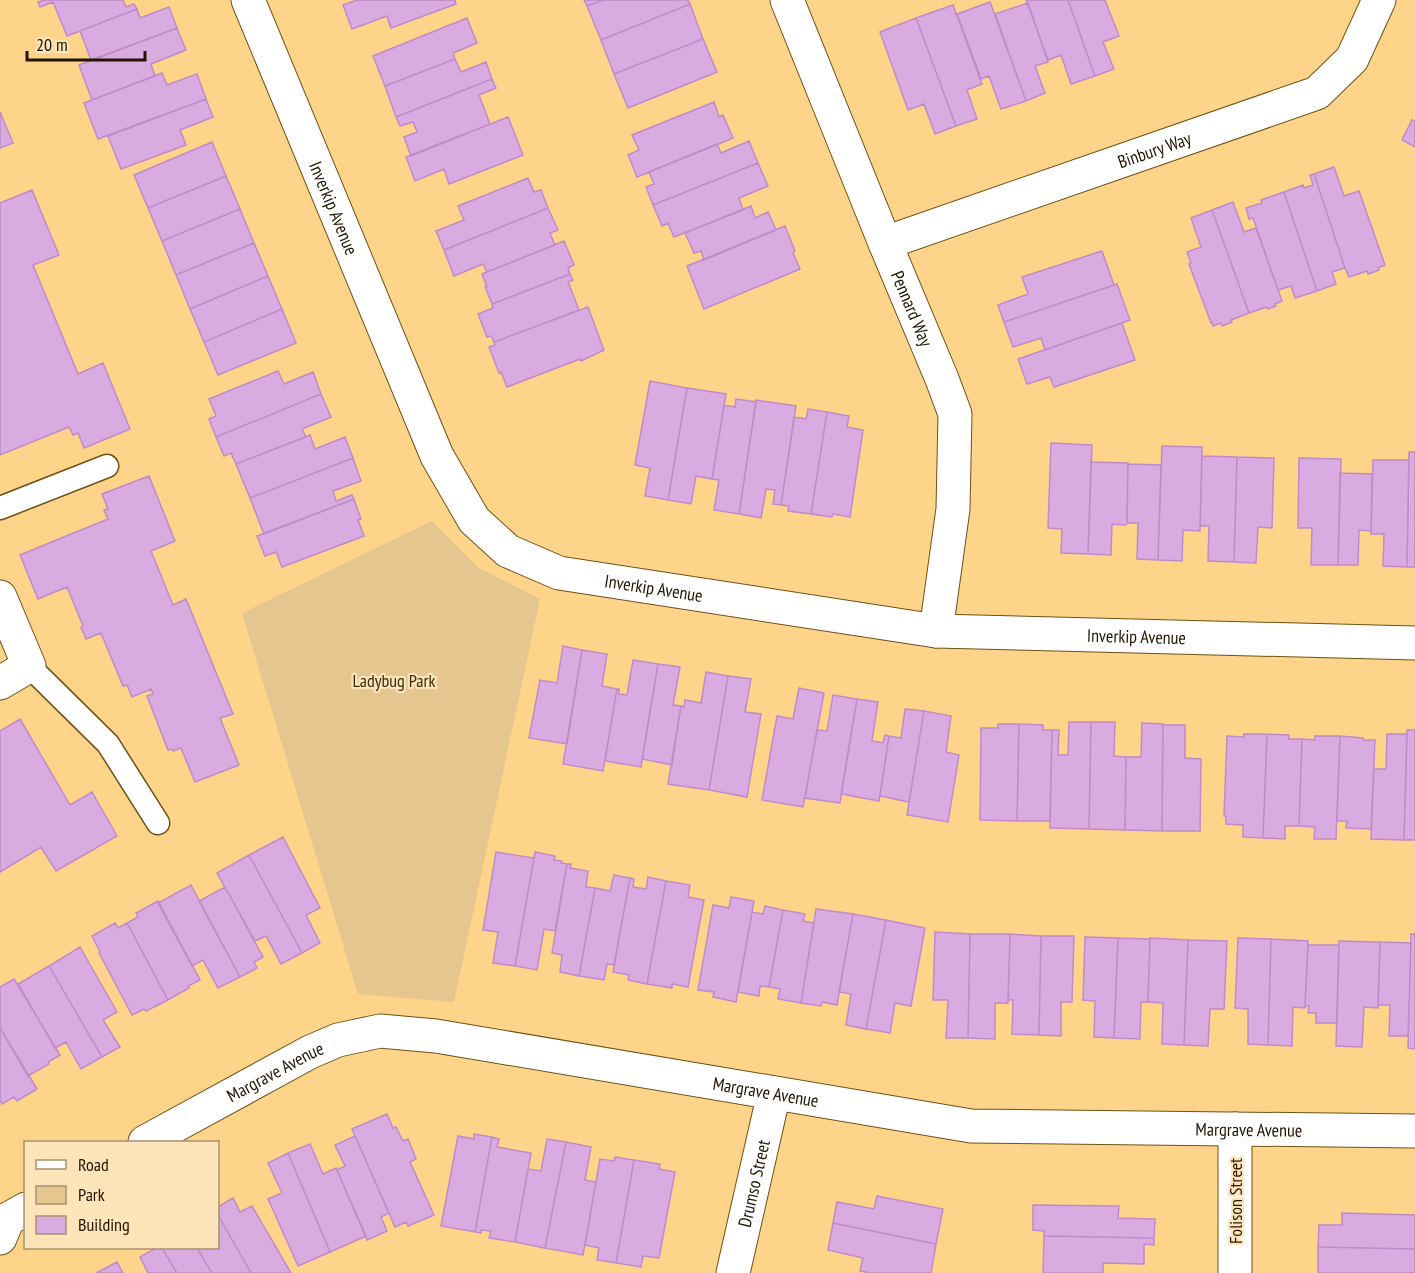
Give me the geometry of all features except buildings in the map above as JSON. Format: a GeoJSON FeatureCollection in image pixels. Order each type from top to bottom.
{"type":"FeatureCollection","features":[{"type":"Feature","properties":{"kind":"street","name":"Inverkip Avenue"},"geometry":{"type":"LineString","coordinates":[[248,0],[437,456],[474,520],[508,551],[559,573],[936,631],[1415,643]]}},
{"type":"Feature","properties":{"kind":"street","name":"Pennard Way"},"geometry":{"type":"LineString","coordinates":[[787,0],[955,414],[953,508],[936,631]]}},
{"type":"Feature","properties":{"kind":"street","name":"Binbury Way"},"geometry":{"type":"LineString","coordinates":[[885,243],[1317,93],[1352,59],[1378,0]]}},
{"type":"Feature","properties":{"kind":"street"},"geometry":{"type":"LineString","coordinates":[[0,597],[29,666],[0,682]]}},
{"type":"Feature","properties":{"kind":"street","name":"Margrave Avenue"},"geometry":{"type":"LineString","coordinates":[[149,1141],[310,1052],[338,1040],[380,1030],[436,1036],[971,1126],[1415,1131]]}},
{"type":"Feature","properties":{"kind":"street","name":"Drumso Street"},"geometry":{"type":"LineString","coordinates":[[733,1273],[774,1093]]}},
{"type":"Feature","properties":{"kind":"street","name":"Folison Street"},"geometry":{"type":"LineString","coordinates":[[1235,1129],[1235,1273]]}},
{"type":"Feature","properties":{"kind":"street"},"geometry":{"type":"LineString","coordinates":[[0,1238],[8,1219],[24,1210]]}},
{"type":"Feature","properties":{"kind":"lane"},"geometry":{"type":"LineString","coordinates":[[0,508],[107,466]]}},
{"type":"Feature","properties":{"kind":"lane"},"geometry":{"type":"LineString","coordinates":[[29,666],[108,744],[158,823]]}},
{"type":"Feature","properties":{"kind":"green space","name":"Ladybug Park"},"geometry":{"type":"Polygon","coordinates":[[[432,521],[479,568],[540,599],[454,1002],[358,994],[242,613],[432,521]]]}}]}
